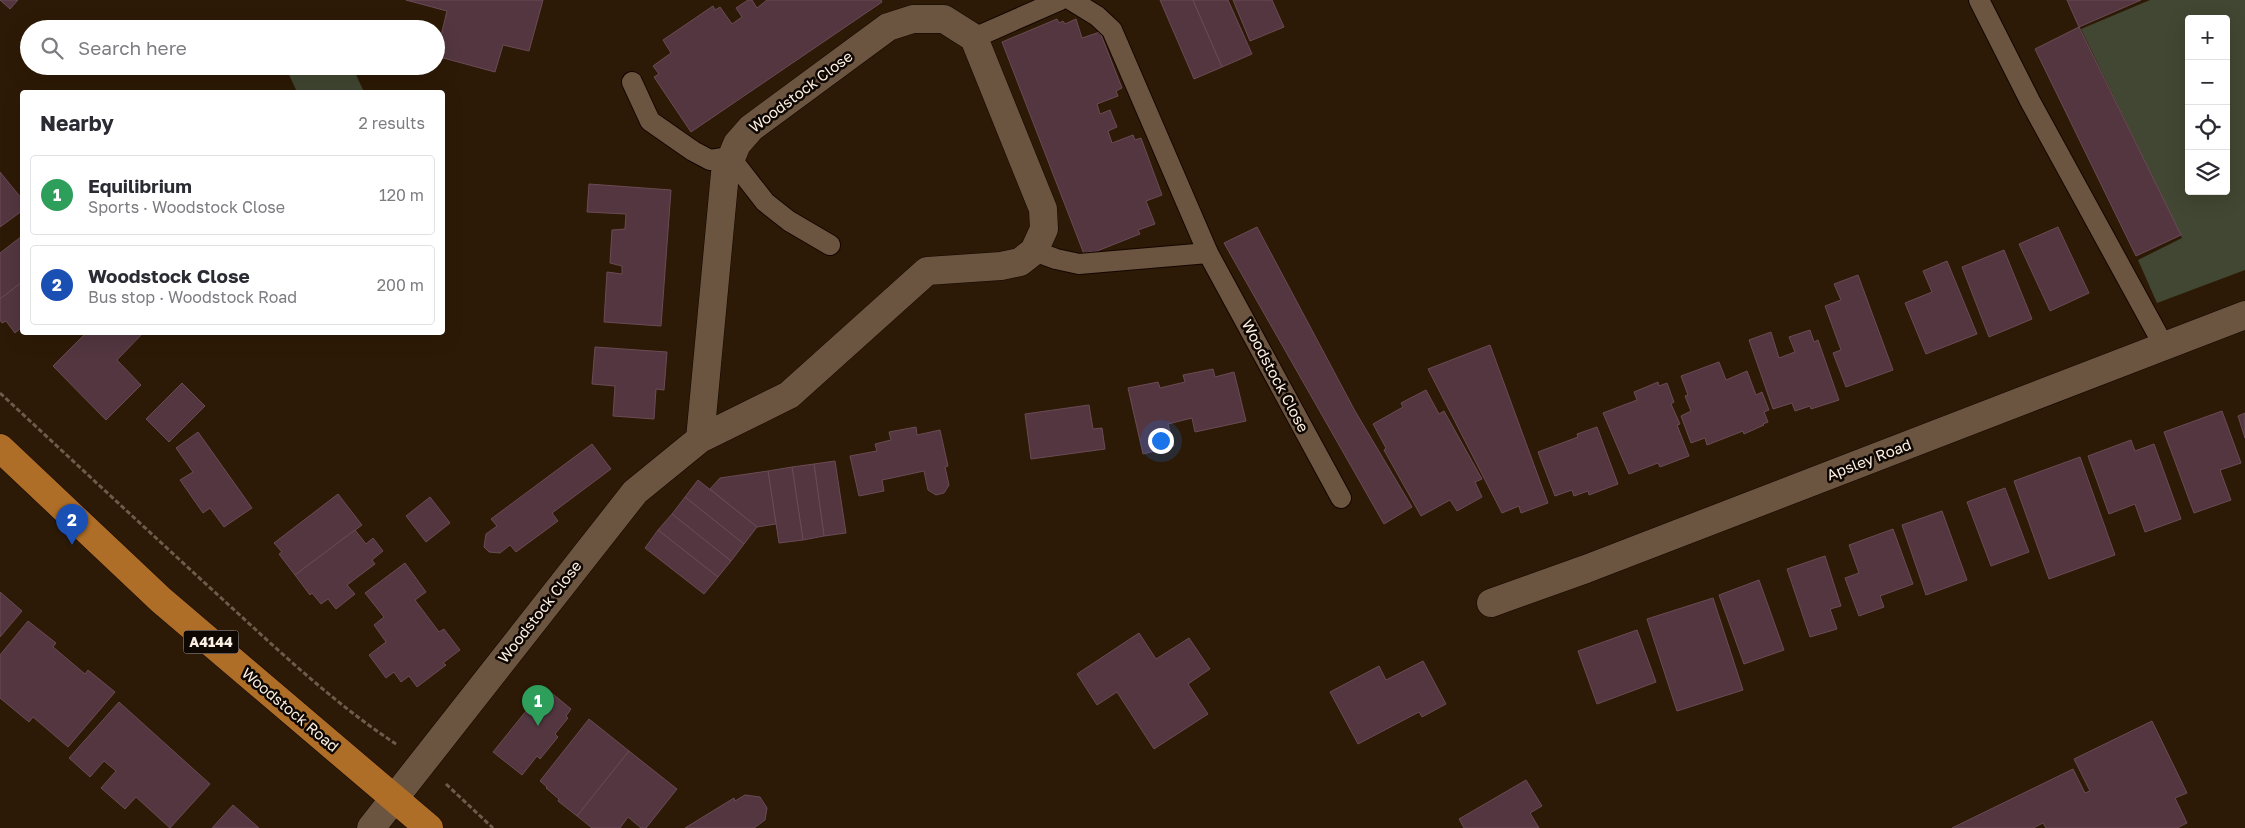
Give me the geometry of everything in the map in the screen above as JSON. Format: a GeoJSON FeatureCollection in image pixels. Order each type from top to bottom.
{"type":"FeatureCollection","features":[{"type":"Feature","properties":{"kind":"main road","name":"Woodstock Road"},"geometry":{"type":"LineString","coordinates":[[0,448],[161,600],[429,828]]}},
{"type":"Feature","properties":{"kind":"street","name":"Woodstock Close"},"geometry":{"type":"LineString","coordinates":[[700,439],[725,173],[737,144],[751,128],[888,27],[913,19],[944,19],[974,38]]}},
{"type":"Feature","properties":{"kind":"street"},"geometry":{"type":"LineString","coordinates":[[974,38],[1043,209],[1044,229],[1034,251]]}},
{"type":"Feature","properties":{"kind":"street","name":"Woodstock Close"},"geometry":{"type":"LineString","coordinates":[[371,828],[634,492],[700,439],[789,395],[927,271],[1000,266],[1020,262],[1034,251]]}},
{"type":"Feature","properties":{"kind":"street","name":"Apsley Road"},"geometry":{"type":"LineString","coordinates":[[1491,603],[1586,569],[2245,315]]}},
{"type":"Feature","properties":{"kind":"lane"},"geometry":{"type":"LineString","coordinates":[[974,38],[1060,0]]}},
{"type":"Feature","properties":{"kind":"lane","name":"Woodstock Close"},"geometry":{"type":"LineString","coordinates":[[1072,0],[1097,16],[1112,30],[1208,253],[1340,498]]}},
{"type":"Feature","properties":{"kind":"lane"},"geometry":{"type":"LineString","coordinates":[[1979,0],[2030,101],[2164,346]]}},
{"type":"Feature","properties":{"kind":"lane"},"geometry":{"type":"LineString","coordinates":[[632,82],[650,120],[693,151],[710,160],[730,157],[766,202],[789,220],[830,245]]}},
{"type":"Feature","properties":{"kind":"lane"},"geometry":{"type":"LineString","coordinates":[[1034,251],[1056,259],[1079,264],[1208,253]]}},
{"type":"Feature","properties":{"kind":"path"},"geometry":{"type":"LineString","coordinates":[[0,393],[109,496],[292,662],[366,724],[400,746]]}},
{"type":"Feature","properties":{"kind":"path"},"geometry":{"type":"LineString","coordinates":[[440,778],[493,828]]}},
{"type":"Feature","properties":{"kind":"green space"},"geometry":{"type":"Polygon","coordinates":[[[2150,0],[2245,0],[2245,270],[2157,303],[2138,260],[2182,238],[2081,29],[2150,0]]]}},
{"type":"Feature","properties":{"kind":"green space"},"geometry":{"type":"Polygon","coordinates":[[[289,75],[356,75],[363,90],[296,90],[289,75]]]}},
{"type":"Feature","properties":{"kind":"building"},"geometry":{"type":"Polygon","coordinates":[[[0,0],[18,0],[10,9],[0,0]]]}},
{"type":"Feature","properties":{"kind":"building"},"geometry":{"type":"Polygon","coordinates":[[[406,0],[543,0],[529,51],[503,45],[495,72],[445,58],[445,20],[447,11],[406,0]]]}},
{"type":"Feature","properties":{"kind":"building"},"geometry":{"type":"Polygon","coordinates":[[[748,0],[752,0],[757,8],[767,0],[881,0],[882,2],[691,132],[654,77],[659,74],[653,66],[671,53],[663,40],[713,6],[715,10],[720,7],[732,24],[742,17],[736,8],[748,0]]]}},
{"type":"Feature","properties":{"kind":"building"},"geometry":{"type":"Polygon","coordinates":[[[1160,0],[1193,0],[1222,67],[1194,79],[1160,0]]]}},
{"type":"Feature","properties":{"kind":"building"},"geometry":{"type":"Polygon","coordinates":[[[1193,0],[1228,0],[1252,54],[1222,67],[1193,0]]]}},
{"type":"Feature","properties":{"kind":"building"},"geometry":{"type":"Polygon","coordinates":[[[1233,0],[1272,0],[1284,27],[1250,41],[1233,0]]]}},
{"type":"Feature","properties":{"kind":"building"},"geometry":{"type":"Polygon","coordinates":[[[2067,0],[2141,0],[2079,27],[2067,0]]]}},
{"type":"Feature","properties":{"kind":"building"},"geometry":{"type":"Polygon","coordinates":[[[1057,19],[1059,23],[1063,21],[1065,24],[1076,19],[1082,38],[1100,32],[1122,88],[1116,91],[1118,96],[1097,104],[1100,114],[1110,110],[1117,127],[1108,131],[1112,143],[1133,135],[1135,140],[1141,138],[1162,195],[1146,201],[1155,224],[1138,230],[1140,234],[1092,253],[1092,251],[1084,254],[1002,42],[1057,19]]]}},
{"type":"Feature","properties":{"kind":"building"},"geometry":{"type":"Polygon","coordinates":[[[2079,27],[2181,235],[2136,256],[2035,49],[2079,27]]]}},
{"type":"Feature","properties":{"kind":"building"},"geometry":{"type":"Polygon","coordinates":[[[0,172],[20,197],[20,212],[0,227],[0,172]]]}},
{"type":"Feature","properties":{"kind":"building"},"geometry":{"type":"Polygon","coordinates":[[[589,184],[671,190],[661,326],[604,322],[607,272],[622,274],[622,266],[610,263],[612,230],[625,229],[626,214],[587,212],[589,184]]]}},
{"type":"Feature","properties":{"kind":"building"},"geometry":{"type":"Polygon","coordinates":[[[1257,227],[1355,411],[1412,507],[1384,524],[1224,243],[1257,227]]]}},
{"type":"Feature","properties":{"kind":"building"},"geometry":{"type":"Polygon","coordinates":[[[2058,227],[2089,293],[2050,311],[2019,244],[2058,227]]]}},
{"type":"Feature","properties":{"kind":"building"},"geometry":{"type":"Polygon","coordinates":[[[20,238],[20,284],[0,299],[0,253],[20,238]]]}},
{"type":"Feature","properties":{"kind":"building"},"geometry":{"type":"Polygon","coordinates":[[[2004,250],[2032,319],[1989,337],[1962,267],[2004,250]]]}},
{"type":"Feature","properties":{"kind":"building"},"geometry":{"type":"Polygon","coordinates":[[[1947,261],[1977,334],[1926,354],[1905,303],[1932,292],[1923,271],[1947,261]]]}},
{"type":"Feature","properties":{"kind":"building"},"geometry":{"type":"Polygon","coordinates":[[[1858,275],[1893,370],[1846,387],[1833,353],[1841,350],[1825,306],[1841,300],[1834,284],[1858,275]]]}},
{"type":"Feature","properties":{"kind":"building"},"geometry":{"type":"Polygon","coordinates":[[[20,284],[20,329],[15,333],[6,321],[2,323],[0,320],[0,299],[20,284]]]}},
{"type":"Feature","properties":{"kind":"building"},"geometry":{"type":"Polygon","coordinates":[[[1810,330],[1814,342],[1818,340],[1839,400],[1811,409],[1810,406],[1795,411],[1792,403],[1773,409],[1749,340],[1771,332],[1779,358],[1795,352],[1789,337],[1810,330]]]}},
{"type":"Feature","properties":{"kind":"building"},"geometry":{"type":"Polygon","coordinates":[[[84,335],[141,335],[117,360],[141,385],[106,420],[53,366],[84,335]]]}},
{"type":"Feature","properties":{"kind":"building"},"geometry":{"type":"Polygon","coordinates":[[[1490,345],[1548,503],[1521,513],[1519,506],[1502,513],[1428,369],[1490,345]]]}},
{"type":"Feature","properties":{"kind":"building"},"geometry":{"type":"Polygon","coordinates":[[[595,347],[667,352],[664,390],[656,389],[654,419],[613,416],[615,386],[592,384],[595,347]]]}},
{"type":"Feature","properties":{"kind":"building"},"geometry":{"type":"Polygon","coordinates":[[[1719,362],[1726,380],[1747,371],[1756,395],[1762,392],[1769,410],[1764,412],[1768,422],[1744,434],[1743,431],[1707,445],[1705,438],[1691,443],[1681,416],[1691,411],[1685,396],[1688,395],[1681,376],[1719,362]]]}},
{"type":"Feature","properties":{"kind":"building"},"geometry":{"type":"Polygon","coordinates":[[[1213,369],[1215,377],[1234,372],[1246,421],[1195,432],[1192,418],[1168,424],[1174,446],[1143,454],[1128,388],[1158,382],[1160,388],[1185,382],[1183,375],[1213,369]]]}},
{"type":"Feature","properties":{"kind":"building"},"geometry":{"type":"Polygon","coordinates":[[[1658,382],[1659,386],[1667,383],[1674,402],[1671,404],[1680,424],[1677,425],[1689,456],[1660,467],[1658,463],[1629,474],[1603,413],[1637,400],[1634,392],[1658,382]]]}},
{"type":"Feature","properties":{"kind":"building"},"geometry":{"type":"Polygon","coordinates":[[[182,383],[205,406],[169,442],[146,419],[182,383]]]}},
{"type":"Feature","properties":{"kind":"building"},"geometry":{"type":"Polygon","coordinates":[[[1426,390],[1439,414],[1444,411],[1482,479],[1475,482],[1482,497],[1457,511],[1450,500],[1421,516],[1384,450],[1386,448],[1373,424],[1403,407],[1401,403],[1426,390]]]}},
{"type":"Feature","properties":{"kind":"building"},"geometry":{"type":"Polygon","coordinates":[[[1089,405],[1093,429],[1102,428],[1105,449],[1031,459],[1025,414],[1089,405]]]}},
{"type":"Feature","properties":{"kind":"building"},"geometry":{"type":"Polygon","coordinates":[[[2222,411],[2241,463],[2220,470],[2231,500],[2194,513],[2164,432],[2222,411]]]}},
{"type":"Feature","properties":{"kind":"building"},"geometry":{"type":"Polygon","coordinates":[[[2245,413],[2245,438],[2238,416],[2245,413]]]}},
{"type":"Feature","properties":{"kind":"building"},"geometry":{"type":"Polygon","coordinates":[[[916,427],[917,435],[940,430],[948,466],[945,467],[949,485],[944,493],[936,495],[928,490],[924,471],[882,480],[884,491],[859,496],[850,456],[877,451],[875,444],[891,440],[889,432],[916,427]]]}},
{"type":"Feature","properties":{"kind":"building"},"geometry":{"type":"Polygon","coordinates":[[[1597,427],[1618,484],[1589,495],[1588,491],[1574,496],[1572,490],[1555,496],[1538,452],[1578,437],[1577,434],[1597,427]]]}},
{"type":"Feature","properties":{"kind":"building"},"geometry":{"type":"Polygon","coordinates":[[[198,432],[252,508],[224,527],[210,508],[203,513],[180,480],[193,472],[176,448],[198,432]]]}},
{"type":"Feature","properties":{"kind":"building"},"geometry":{"type":"Polygon","coordinates":[[[2131,440],[2135,451],[2154,444],[2181,519],[2145,532],[2135,504],[2109,514],[2088,456],[2131,440]]]}},
{"type":"Feature","properties":{"kind":"building"},"geometry":{"type":"Polygon","coordinates":[[[592,444],[611,469],[552,513],[558,521],[516,552],[510,545],[500,553],[489,552],[484,547],[486,534],[497,526],[491,519],[592,444]]]}},
{"type":"Feature","properties":{"kind":"building"},"geometry":{"type":"Polygon","coordinates":[[[2080,457],[2115,555],[2049,579],[2014,481],[2080,457]]]}},
{"type":"Feature","properties":{"kind":"building"},"geometry":{"type":"Polygon","coordinates":[[[835,461],[846,533],[824,536],[814,464],[835,461]]]}},
{"type":"Feature","properties":{"kind":"building"},"geometry":{"type":"Polygon","coordinates":[[[814,464],[824,536],[803,540],[792,467],[814,464]]]}},
{"type":"Feature","properties":{"kind":"building"},"geometry":{"type":"Polygon","coordinates":[[[792,467],[803,540],[779,543],[768,471],[792,467]]]}},
{"type":"Feature","properties":{"kind":"building"},"geometry":{"type":"Polygon","coordinates":[[[768,471],[776,524],[757,527],[710,489],[720,478],[768,471]]]}},
{"type":"Feature","properties":{"kind":"building"},"geometry":{"type":"Polygon","coordinates":[[[698,480],[757,527],[744,544],[685,497],[698,480]]]}},
{"type":"Feature","properties":{"kind":"building"},"geometry":{"type":"Polygon","coordinates":[[[2005,488],[2029,552],[1991,566],[1967,502],[2005,488]]]}},
{"type":"Feature","properties":{"kind":"building"},"geometry":{"type":"Polygon","coordinates":[[[338,494],[362,525],[295,575],[279,554],[282,552],[274,543],[338,494]]]}},
{"type":"Feature","properties":{"kind":"building"},"geometry":{"type":"Polygon","coordinates":[[[430,497],[450,523],[426,542],[406,516],[430,497]]]}},
{"type":"Feature","properties":{"kind":"building"},"geometry":{"type":"Polygon","coordinates":[[[685,497],[744,544],[731,561],[672,514],[685,497]]]}},
{"type":"Feature","properties":{"kind":"building"},"geometry":{"type":"Polygon","coordinates":[[[1942,511],[1967,580],[1926,595],[1902,525],[1942,511]]]}},
{"type":"Feature","properties":{"kind":"building"},"geometry":{"type":"Polygon","coordinates":[[[672,514],[731,561],[718,577],[658,530],[672,514]]]}},
{"type":"Feature","properties":{"kind":"building"},"geometry":{"type":"Polygon","coordinates":[[[1893,529],[1913,584],[1880,596],[1884,607],[1859,616],[1845,578],[1859,573],[1849,545],[1893,529]]]}},
{"type":"Feature","properties":{"kind":"building"},"geometry":{"type":"Polygon","coordinates":[[[355,530],[366,544],[373,538],[383,551],[372,560],[375,564],[347,585],[355,594],[336,609],[328,599],[321,604],[312,593],[310,595],[295,575],[355,530]]]}},
{"type":"Feature","properties":{"kind":"building"},"geometry":{"type":"Polygon","coordinates":[[[658,530],[718,577],[704,594],[645,548],[658,530]]]}},
{"type":"Feature","properties":{"kind":"building"},"geometry":{"type":"Polygon","coordinates":[[[1825,556],[1841,606],[1830,609],[1837,629],[1810,637],[1787,569],[1825,556]]]}},
{"type":"Feature","properties":{"kind":"building"},"geometry":{"type":"Polygon","coordinates":[[[405,563],[426,592],[415,600],[439,632],[444,629],[460,650],[443,663],[446,665],[417,687],[409,676],[401,682],[394,672],[386,678],[369,655],[386,642],[374,625],[384,617],[365,593],[405,563]]]}},
{"type":"Feature","properties":{"kind":"building"},"geometry":{"type":"Polygon","coordinates":[[[1759,580],[1784,650],[1744,664],[1719,595],[1759,580]]]}},
{"type":"Feature","properties":{"kind":"building"},"geometry":{"type":"Polygon","coordinates":[[[0,592],[22,611],[0,637],[0,592]]]}},
{"type":"Feature","properties":{"kind":"building"},"geometry":{"type":"Polygon","coordinates":[[[1713,598],[1743,690],[1677,711],[1647,619],[1713,598]]]}},
{"type":"Feature","properties":{"kind":"building"},"geometry":{"type":"Polygon","coordinates":[[[28,621],[56,643],[53,647],[85,674],[88,670],[115,692],[68,747],[33,717],[29,722],[0,698],[0,655],[28,621]]]}},
{"type":"Feature","properties":{"kind":"building"},"geometry":{"type":"Polygon","coordinates":[[[1637,630],[1656,682],[1597,704],[1578,651],[1637,630]]]}},
{"type":"Feature","properties":{"kind":"building"},"geometry":{"type":"Polygon","coordinates":[[[1139,633],[1156,659],[1189,638],[1210,669],[1188,684],[1208,714],[1154,749],[1117,692],[1097,705],[1077,674],[1139,633]]]}},
{"type":"Feature","properties":{"kind":"building"},"geometry":{"type":"Polygon","coordinates":[[[1423,661],[1446,704],[1422,717],[1419,712],[1358,744],[1330,692],[1379,666],[1386,680],[1423,661]]]}},
{"type":"Feature","properties":{"kind":"building"},"geometry":{"type":"Polygon","coordinates":[[[548,690],[571,709],[566,716],[568,718],[555,734],[558,737],[540,759],[537,756],[522,775],[493,752],[539,695],[541,698],[548,690]]]}},
{"type":"Feature","properties":{"kind":"building"},"geometry":{"type":"Polygon","coordinates":[[[119,702],[210,784],[170,828],[136,797],[125,809],[101,788],[116,771],[104,761],[90,777],[69,758],[119,702]]]}},
{"type":"Feature","properties":{"kind":"building"},"geometry":{"type":"Polygon","coordinates":[[[589,719],[629,751],[577,816],[558,801],[559,799],[540,781],[589,719]]]}},
{"type":"Feature","properties":{"kind":"building"},"geometry":{"type":"Polygon","coordinates":[[[2152,721],[2187,793],[2175,798],[2187,823],[2177,828],[2046,828],[2043,823],[2033,828],[1952,828],[2073,769],[2085,793],[2090,791],[2074,759],[2152,721]]]}},
{"type":"Feature","properties":{"kind":"building"},"geometry":{"type":"Polygon","coordinates":[[[629,751],[677,789],[646,828],[641,828],[628,817],[620,828],[592,828],[577,816],[629,751]]]}},
{"type":"Feature","properties":{"kind":"building"},"geometry":{"type":"Polygon","coordinates":[[[1526,780],[1542,806],[1530,813],[1539,828],[1464,828],[1459,819],[1526,780]]]}},
{"type":"Feature","properties":{"kind":"building"},"geometry":{"type":"Polygon","coordinates":[[[745,795],[760,797],[767,808],[765,820],[754,828],[685,828],[734,798],[735,801],[745,795]]]}},
{"type":"Feature","properties":{"kind":"building"},"geometry":{"type":"Polygon","coordinates":[[[233,805],[259,828],[212,828],[233,805]]]}},
{"type":"Feature","properties":{"kind":"place","name":"Woodstock Close"},"geometry":{"type":"Point","coordinates":[72,545]}},
{"type":"Feature","properties":{"kind":"place","name":"Equilibrium"},"geometry":{"type":"Point","coordinates":[538,726]}}]}
